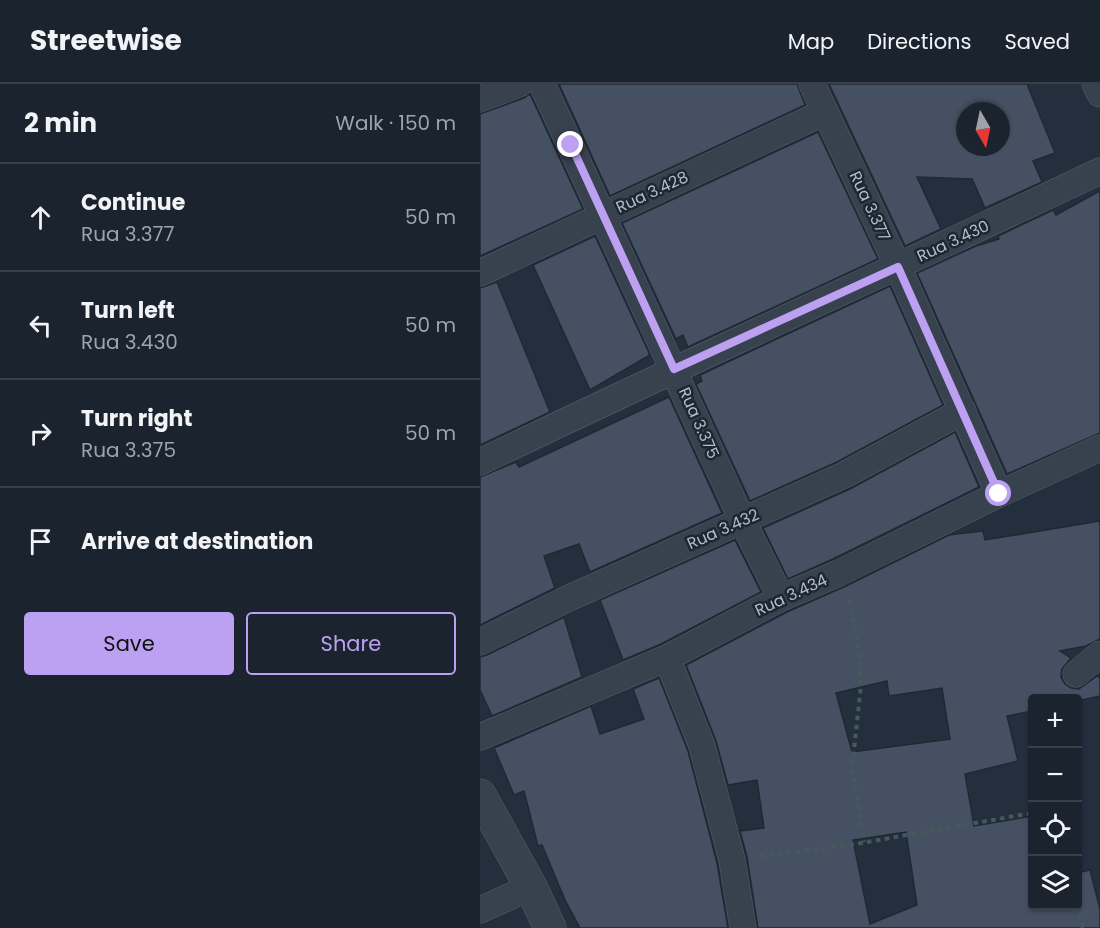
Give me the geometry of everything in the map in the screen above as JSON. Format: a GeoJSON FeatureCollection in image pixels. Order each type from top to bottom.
{"type":"FeatureCollection","features":[{"type":"Feature","properties":{"kind":"street"},"geometry":{"type":"LineString","coordinates":[[480,99],[519,84]]}},
{"type":"Feature","properties":{"kind":"street","name":"Rua 3.375"},"geometry":{"type":"LineString","coordinates":[[542,84],[604,214],[742,520],[781,598]]}},
{"type":"Feature","properties":{"kind":"street","name":"Rua 3.377"},"geometry":{"type":"LineString","coordinates":[[812,84],[898,267],[999,494]]}},
{"type":"Feature","properties":{"kind":"street"},"geometry":{"type":"LineString","coordinates":[[1095,84],[1100,94]]}},
{"type":"Feature","properties":{"kind":"street","name":"Rua 3.428"},"geometry":{"type":"LineString","coordinates":[[480,273],[825,112]]}},
{"type":"Feature","properties":{"kind":"street","name":"Rua 3.430"},"geometry":{"type":"LineString","coordinates":[[480,462],[1100,171]]}},
{"type":"Feature","properties":{"kind":"street","name":"Rua 3.432"},"geometry":{"type":"LineString","coordinates":[[480,642],[569,598],[844,475],[963,411]]}},
{"type":"Feature","properties":{"kind":"street","name":"Rua 3.434"},"geometry":{"type":"LineString","coordinates":[[480,737],[667,658],[781,598],[840,573],[999,494],[1100,448]]}},
{"type":"Feature","properties":{"kind":"street"},"geometry":{"type":"LineString","coordinates":[[1076,674],[1100,654]]}},
{"type":"Feature","properties":{"kind":"street"},"geometry":{"type":"LineString","coordinates":[[667,658],[702,746],[732,860],[742,928]]}},
{"type":"Feature","properties":{"kind":"street"},"geometry":{"type":"LineString","coordinates":[[480,795],[531,887],[550,928]]}},
{"type":"Feature","properties":{"kind":"street"},"geometry":{"type":"LineString","coordinates":[[480,909],[531,887]]}},
{"type":"Feature","properties":{"kind":"path"},"geometry":{"type":"LineString","coordinates":[[840,573],[847,591],[858,642],[861,686],[852,768],[864,842]]}},
{"type":"Feature","properties":{"kind":"path"},"geometry":{"type":"LineString","coordinates":[[732,860],[864,842],[1028,814]]}},
{"type":"Feature","properties":{"kind":"path"},"geometry":{"type":"LineString","coordinates":[[1078,910],[1083,928]]}},
{"type":"Feature","properties":{"kind":"building"},"geometry":{"type":"Polygon","coordinates":[[[559,84],[797,84],[805,105],[610,196],[559,84]]]}},
{"type":"Feature","properties":{"kind":"building"},"geometry":{"type":"Polygon","coordinates":[[[829,84],[1027,84],[1055,153],[1033,161],[1042,182],[985,208],[972,179],[917,177],[941,229],[905,246],[829,84]]]}},
{"type":"Feature","properties":{"kind":"building"},"geometry":{"type":"Polygon","coordinates":[[[530,94],[583,209],[480,256],[480,114],[530,94]]]}},
{"type":"Feature","properties":{"kind":"building"},"geometry":{"type":"Polygon","coordinates":[[[818,132],[878,259],[688,347],[683,335],[676,339],[622,223],[818,132]]]}},
{"type":"Feature","properties":{"kind":"building"},"geometry":{"type":"Polygon","coordinates":[[[1100,191],[1100,433],[1007,474],[917,273],[976,246],[999,239],[998,236],[1053,210],[1056,215],[1100,191]]]}},
{"type":"Feature","properties":{"kind":"building"},"geometry":{"type":"Polygon","coordinates":[[[595,236],[650,355],[590,390],[533,265],[595,236]]]}},
{"type":"Feature","properties":{"kind":"building"},"geometry":{"type":"Polygon","coordinates":[[[497,282],[550,412],[480,445],[480,288],[497,282]]]}},
{"type":"Feature","properties":{"kind":"building"},"geometry":{"type":"Polygon","coordinates":[[[890,286],[943,405],[837,462],[750,501],[696,384],[702,381],[700,375],[890,286]]]}},
{"type":"Feature","properties":{"kind":"building"},"geometry":{"type":"Polygon","coordinates":[[[669,397],[722,513],[590,572],[579,544],[544,556],[555,588],[480,625],[480,477],[516,462],[519,467],[669,397]]]}},
{"type":"Feature","properties":{"kind":"building"},"geometry":{"type":"Polygon","coordinates":[[[955,432],[979,487],[788,579],[763,528],[850,489],[955,432]]]}},
{"type":"Feature","properties":{"kind":"building"},"geometry":{"type":"Polygon","coordinates":[[[1100,521],[1100,639],[1086,646],[1060,651],[1071,658],[1062,669],[1061,677],[1065,684],[1079,689],[1097,676],[1100,678],[1100,696],[1082,700],[1082,694],[1028,694],[1028,712],[1007,716],[1018,761],[965,774],[974,826],[1028,817],[1028,910],[1082,910],[1082,872],[1090,870],[1100,909],[1100,928],[758,928],[747,857],[740,831],[764,828],[757,780],[728,785],[716,741],[686,665],[787,612],[846,586],[949,535],[983,531],[985,540],[1100,521]],[[887,681],[836,693],[852,752],[950,739],[942,688],[889,696],[887,681]],[[906,832],[853,840],[870,924],[917,905],[906,832]]]}},
{"type":"Feature","properties":{"kind":"building"},"geometry":{"type":"Polygon","coordinates":[[[735,540],[761,592],[661,644],[623,660],[600,600],[735,540]]]}},
{"type":"Feature","properties":{"kind":"building"},"geometry":{"type":"Polygon","coordinates":[[[564,617],[582,677],[492,716],[480,690],[480,657],[564,617]]]}},
{"type":"Feature","properties":{"kind":"building"},"geometry":{"type":"Polygon","coordinates":[[[659,678],[688,751],[717,863],[728,928],[580,928],[565,900],[542,845],[538,846],[524,791],[514,795],[494,748],[591,706],[600,734],[644,719],[633,689],[659,678]]]}},
{"type":"Feature","properties":{"kind":"route"},"geometry":{"type":"LineString","coordinates":[[571,145],[674,369],[898,267],[999,494]]}}]}
